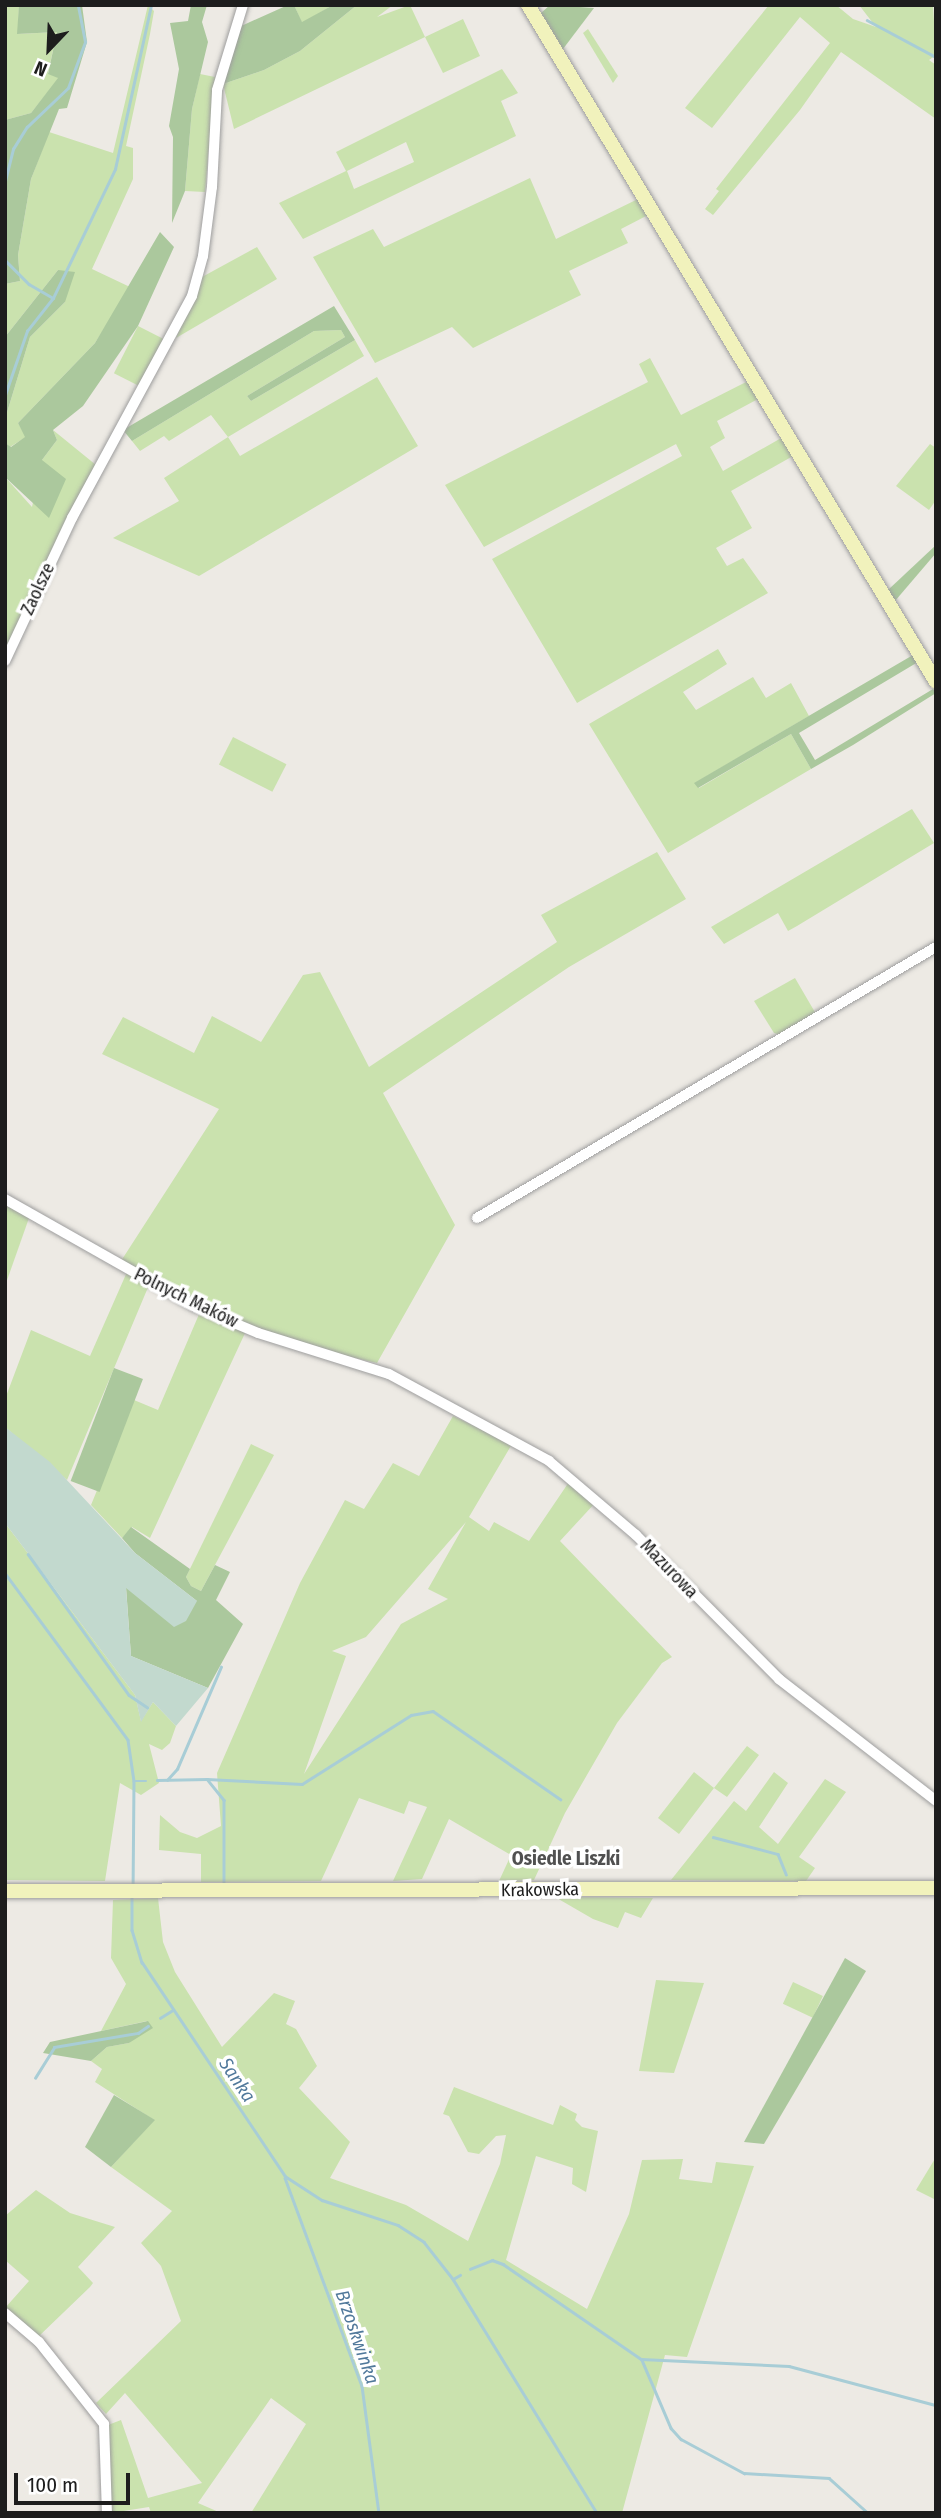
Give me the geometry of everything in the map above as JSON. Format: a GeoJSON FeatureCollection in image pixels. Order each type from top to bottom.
{"type":"FeatureCollection","features":[{"type":"Feature","properties":{"kind":"main road"},"geometry":{"type":"LineString","coordinates":[[528,5],[936,682]]}},
{"type":"Feature","properties":{"kind":"main road","name":"Krakowska"},"geometry":{"type":"LineString","coordinates":[[5,1891],[936,1888]]}},
{"type":"Feature","properties":{"kind":"street","name":"Zaolsze"},"geometry":{"type":"LineString","coordinates":[[5,661],[72,518],[171,340],[198,277],[212,187],[217,90],[243,5]]}},
{"type":"Feature","properties":{"kind":"street"},"geometry":{"type":"LineString","coordinates":[[477,1218],[936,947]]}},
{"type":"Feature","properties":{"kind":"street","name":"Polnych Maków"},"geometry":{"type":"LineString","coordinates":[[5,1199],[196,1307],[258,1332],[379,1371]]}},
{"type":"Feature","properties":{"kind":"street","name":"Mazurowa"},"geometry":{"type":"LineString","coordinates":[[379,1371],[549,1461],[636,1535],[779,1679],[936,1801]]}},
{"type":"Feature","properties":{"kind":"street"},"geometry":{"type":"LineString","coordinates":[[5,2313],[39,2342],[104,2424],[107,2513]]}},
{"type":"Feature","properties":{"kind":"green space"},"geometry":{"type":"Polygon","coordinates":[[[5,5],[19,5],[18,34],[57,32],[48,73],[59,78],[31,113],[5,120],[5,5]]]}},
{"type":"Feature","properties":{"kind":"green space"},"geometry":{"type":"Polygon","coordinates":[[[19,5],[82,5],[87,42],[67,108],[59,109],[31,179],[18,255],[20,281],[5,284],[5,120],[31,113],[58,78],[48,74],[57,32],[17,34],[19,5]]]}},
{"type":"Feature","properties":{"kind":"green space"},"geometry":{"type":"Polygon","coordinates":[[[148,5],[154,11],[126,146],[133,148],[133,179],[92,269],[130,287],[95,343],[18,423],[26,437],[10,447],[5,443],[5,419],[30,337],[65,302],[58,270],[5,337],[5,284],[20,281],[18,255],[31,179],[49,132],[113,153],[148,5]]]}},
{"type":"Feature","properties":{"kind":"green space"},"geometry":{"type":"Polygon","coordinates":[[[191,5],[207,5],[202,22],[208,42],[192,109],[185,191],[172,223],[173,137],[169,126],[179,69],[170,23],[188,21],[191,5]]]}},
{"type":"Feature","properties":{"kind":"green space"},"geometry":{"type":"Polygon","coordinates":[[[288,5],[294,5],[302,22],[333,5],[357,5],[300,51],[264,70],[223,84],[239,27],[288,5]]]}},
{"type":"Feature","properties":{"kind":"green space"},"geometry":{"type":"Polygon","coordinates":[[[294,5],[333,5],[302,23],[294,5]]]}},
{"type":"Feature","properties":{"kind":"green space"},"geometry":{"type":"Polygon","coordinates":[[[357,5],[393,5],[377,17],[410,5],[425,37],[234,129],[223,84],[264,70],[300,51],[357,5]]]}},
{"type":"Feature","properties":{"kind":"green space"},"geometry":{"type":"Polygon","coordinates":[[[550,5],[594,8],[563,49],[541,13],[550,5]]]}},
{"type":"Feature","properties":{"kind":"green space"},"geometry":{"type":"Polygon","coordinates":[[[769,5],[836,5],[853,19],[876,27],[859,5],[933,5],[936,55],[929,60],[936,65],[936,119],[841,52],[800,110],[713,215],[705,209],[719,191],[716,189],[830,43],[800,17],[712,128],[685,108],[769,5]]]}},
{"type":"Feature","properties":{"kind":"green space"},"geometry":{"type":"Polygon","coordinates":[[[463,19],[480,56],[443,73],[425,37],[463,19]]]}},
{"type":"Feature","properties":{"kind":"green space"},"geometry":{"type":"Polygon","coordinates":[[[588,29],[618,76],[613,83],[583,33],[588,29]]]}},
{"type":"Feature","properties":{"kind":"green space"},"geometry":{"type":"Polygon","coordinates":[[[502,69],[518,93],[501,101],[516,136],[303,239],[279,203],[346,171],[336,152],[502,69]],[[406,142],[347,171],[354,189],[414,162],[406,142]]]}},
{"type":"Feature","properties":{"kind":"green space"},"geometry":{"type":"Polygon","coordinates":[[[200,74],[215,77],[205,192],[185,191],[192,109],[200,74]]]}},
{"type":"Feature","properties":{"kind":"green space"},"geometry":{"type":"Polygon","coordinates":[[[530,178],[556,239],[640,198],[650,214],[621,229],[628,243],[569,271],[581,295],[473,348],[452,327],[375,363],[313,257],[373,229],[384,247],[530,178]]]}},
{"type":"Feature","properties":{"kind":"green space"},"geometry":{"type":"Polygon","coordinates":[[[160,232],[174,247],[138,326],[83,406],[53,430],[57,440],[42,460],[66,479],[49,518],[5,477],[5,443],[11,447],[25,437],[18,423],[95,343],[160,232]]]}},
{"type":"Feature","properties":{"kind":"green space"},"geometry":{"type":"Polygon","coordinates":[[[257,247],[277,279],[176,338],[202,277],[257,247]]]}},
{"type":"Feature","properties":{"kind":"green space"},"geometry":{"type":"Polygon","coordinates":[[[58,270],[75,272],[65,302],[30,337],[5,419],[5,337],[58,270]]]}},
{"type":"Feature","properties":{"kind":"green space"},"geometry":{"type":"Polygon","coordinates":[[[334,306],[355,340],[251,401],[247,396],[345,337],[341,330],[314,331],[132,441],[123,430],[334,306]]]}},
{"type":"Feature","properties":{"kind":"green space"},"geometry":{"type":"Polygon","coordinates":[[[138,326],[166,340],[142,387],[114,373],[138,326]]]}},
{"type":"Feature","properties":{"kind":"green space"},"geometry":{"type":"Polygon","coordinates":[[[341,330],[345,337],[247,396],[251,401],[355,340],[364,356],[228,437],[211,415],[169,441],[164,436],[140,451],[132,441],[314,331],[341,330]]]}},
{"type":"Feature","properties":{"kind":"green space"},"geometry":{"type":"Polygon","coordinates":[[[650,358],[681,415],[748,381],[758,399],[717,421],[725,438],[710,447],[723,471],[783,437],[793,456],[731,491],[752,528],[716,548],[727,566],[743,558],[768,593],[577,703],[492,559],[682,456],[676,444],[484,547],[445,485],[648,382],[639,364],[650,358]]]}},
{"type":"Feature","properties":{"kind":"green space"},"geometry":{"type":"Polygon","coordinates":[[[377,377],[418,446],[199,576],[113,538],[179,501],[164,478],[228,437],[240,456],[377,377]]]}},
{"type":"Feature","properties":{"kind":"green space"},"geometry":{"type":"Polygon","coordinates":[[[53,430],[96,465],[5,652],[5,477],[32,507],[42,460],[57,440],[53,430]]]}},
{"type":"Feature","properties":{"kind":"green space"},"geometry":{"type":"Polygon","coordinates":[[[930,444],[936,448],[936,500],[929,510],[896,486],[930,444]]]}},
{"type":"Feature","properties":{"kind":"green space"},"geometry":{"type":"Polygon","coordinates":[[[936,545],[936,553],[895,601],[888,590],[936,545]]]}},
{"type":"Feature","properties":{"kind":"green space"},"geometry":{"type":"Polygon","coordinates":[[[718,649],[727,664],[683,692],[696,710],[753,677],[766,698],[791,683],[809,716],[695,783],[699,788],[791,734],[811,769],[668,853],[589,724],[718,649]]]}},
{"type":"Feature","properties":{"kind":"green space"},"geometry":{"type":"Polygon","coordinates":[[[913,655],[918,662],[799,733],[815,760],[933,689],[936,693],[853,745],[811,769],[791,734],[698,788],[694,783],[913,655]]]}},
{"type":"Feature","properties":{"kind":"green space"},"geometry":{"type":"Polygon","coordinates":[[[233,737],[286,764],[272,792],[219,765],[233,737]]]}},
{"type":"Feature","properties":{"kind":"green space"},"geometry":{"type":"Polygon","coordinates":[[[912,809],[934,843],[797,926],[788,931],[778,913],[724,944],[711,927],[912,809]]]}},
{"type":"Feature","properties":{"kind":"green space"},"geometry":{"type":"Polygon","coordinates":[[[657,852],[686,899],[569,967],[383,1093],[455,1225],[377,1363],[324,1351],[230,1318],[121,1261],[219,1109],[102,1054],[123,1017],[194,1053],[212,1016],[261,1042],[303,975],[320,972],[369,1067],[557,942],[541,915],[657,852]]]}},
{"type":"Feature","properties":{"kind":"green space"},"geometry":{"type":"Polygon","coordinates":[[[795,978],[816,1014],[781,1035],[774,1033],[754,1001],[795,978]]]}},
{"type":"Feature","properties":{"kind":"green space"},"geometry":{"type":"Polygon","coordinates":[[[5,1204],[29,1218],[5,1286],[5,1204]]]}},
{"type":"Feature","properties":{"kind":"green space"},"geometry":{"type":"Polygon","coordinates":[[[127,1272],[149,1285],[67,1480],[5,1427],[5,1399],[31,1330],[90,1356],[127,1272]]]}},
{"type":"Feature","properties":{"kind":"green space"},"geometry":{"type":"Polygon","coordinates":[[[200,1312],[246,1331],[150,1538],[132,1527],[122,1538],[91,1505],[134,1400],[158,1410],[200,1312]]]}},
{"type":"Feature","properties":{"kind":"green space"},"geometry":{"type":"Polygon","coordinates":[[[114,1368],[143,1379],[100,1492],[71,1481],[114,1368]]]}},
{"type":"Feature","properties":{"kind":"green space"},"geometry":{"type":"Polygon","coordinates":[[[453,1416],[512,1444],[469,1517],[489,1531],[494,1522],[529,1541],[569,1482],[596,1502],[560,1541],[672,1657],[662,1663],[617,1723],[565,1813],[534,1880],[499,1881],[511,1855],[449,1819],[422,1879],[393,1881],[427,1807],[409,1801],[404,1814],[359,1798],[321,1881],[201,1882],[201,1854],[159,1850],[160,1815],[180,1832],[197,1838],[221,1826],[217,1773],[300,1583],[345,1500],[364,1509],[393,1463],[419,1476],[453,1416]],[[466,1522],[366,1637],[332,1651],[346,1656],[304,1774],[401,1624],[448,1599],[428,1589],[466,1522]]]}},
{"type":"Feature","properties":{"kind":"green space"},"geometry":{"type":"Polygon","coordinates":[[[5,1427],[50,1462],[135,1553],[197,1601],[186,1621],[174,1627],[126,1588],[131,1656],[208,1688],[176,1726],[153,1702],[141,1722],[135,1695],[5,1523],[5,1427]]]}},
{"type":"Feature","properties":{"kind":"green space"},"geometry":{"type":"Polygon","coordinates":[[[251,1444],[274,1455],[201,1591],[191,1586],[186,1577],[251,1444]]]}},
{"type":"Feature","properties":{"kind":"green space"},"geometry":{"type":"Polygon","coordinates":[[[5,1523],[135,1695],[141,1721],[153,1702],[176,1726],[170,1743],[162,1750],[149,1744],[159,1783],[141,1795],[120,1783],[105,1881],[5,1880],[5,1523]]]}},
{"type":"Feature","properties":{"kind":"green space"},"geometry":{"type":"Polygon","coordinates":[[[131,1527],[190,1569],[186,1577],[191,1586],[201,1591],[215,1565],[230,1572],[216,1600],[243,1624],[208,1688],[131,1656],[126,1587],[197,1601],[135,1553],[122,1538],[131,1527]]]}},
{"type":"Feature","properties":{"kind":"green space"},"geometry":{"type":"Polygon","coordinates":[[[747,1746],[759,1755],[727,1797],[714,1788],[747,1746]]]}},
{"type":"Feature","properties":{"kind":"green space"},"geometry":{"type":"Polygon","coordinates":[[[694,1772],[714,1788],[679,1834],[658,1818],[694,1772]]]}},
{"type":"Feature","properties":{"kind":"green space"},"geometry":{"type":"Polygon","coordinates":[[[774,1772],[788,1783],[759,1827],[778,1844],[825,1779],[846,1792],[799,1857],[815,1868],[806,1881],[671,1880],[734,1801],[746,1811],[774,1772]]]}},
{"type":"Feature","properties":{"kind":"green space"},"geometry":{"type":"Polygon","coordinates":[[[555,1897],[653,1898],[641,1918],[625,1912],[618,1928],[593,1919],[555,1897]]]}},
{"type":"Feature","properties":{"kind":"green space"},"geometry":{"type":"Polygon","coordinates":[[[158,1898],[163,1942],[175,1972],[222,2047],[274,1993],[295,2001],[286,2024],[296,2029],[317,2066],[299,2088],[350,2142],[330,2178],[406,2205],[468,2241],[500,2164],[506,2135],[496,2136],[479,2154],[468,2152],[449,2116],[443,2114],[454,2087],[553,2125],[560,2105],[577,2114],[575,2120],[582,2127],[598,2131],[586,2192],[572,2184],[573,2168],[536,2156],[506,2260],[587,2309],[629,2214],[642,2160],[683,2159],[679,2179],[712,2183],[716,2162],[754,2166],[687,2357],[665,2355],[622,2513],[251,2513],[306,2424],[271,2398],[198,2503],[221,2513],[151,2513],[149,2507],[111,2513],[108,2425],[121,2420],[148,2498],[202,2483],[125,2393],[106,2414],[96,2403],[181,2321],[161,2266],[141,2243],[172,2211],[111,2167],[154,2120],[95,2082],[102,2069],[91,2061],[107,2047],[129,2043],[147,2021],[101,2031],[126,1984],[111,1958],[113,1900],[158,1898]]]}},
{"type":"Feature","properties":{"kind":"green space"},"geometry":{"type":"Polygon","coordinates":[[[845,1958],[866,1971],[764,2144],[744,2142],[845,1958]]]}},
{"type":"Feature","properties":{"kind":"green space"},"geometry":{"type":"Polygon","coordinates":[[[656,1980],[704,1983],[674,2073],[639,2071],[656,1980]]]}},
{"type":"Feature","properties":{"kind":"green space"},"geometry":{"type":"Polygon","coordinates":[[[793,1982],[823,1996],[813,2018],[783,2004],[793,1982]]]}},
{"type":"Feature","properties":{"kind":"green space"},"geometry":{"type":"Polygon","coordinates":[[[148,2021],[153,2028],[129,2043],[107,2047],[91,2061],[43,2053],[50,2042],[148,2021]]]}},
{"type":"Feature","properties":{"kind":"green space"},"geometry":{"type":"Polygon","coordinates":[[[114,2095],[155,2120],[111,2167],[85,2147],[114,2095]]]}},
{"type":"Feature","properties":{"kind":"green space"},"geometry":{"type":"Polygon","coordinates":[[[936,2157],[936,2200],[916,2190],[936,2157]]]}},
{"type":"Feature","properties":{"kind":"green space"},"geometry":{"type":"Polygon","coordinates":[[[36,2190],[70,2213],[115,2227],[78,2267],[93,2283],[38,2337],[5,2308],[29,2281],[5,2260],[5,2216],[36,2190]]]}},
{"type":"Feature","properties":{"kind":"waterway"},"geometry":{"type":"LineString","coordinates":[[5,181],[13,149],[27,127],[68,88],[85,42],[78,5]]}},
{"type":"Feature","properties":{"kind":"waterway"},"geometry":{"type":"LineString","coordinates":[[5,395],[27,331],[53,298],[115,169],[151,5]]}},
{"type":"Feature","properties":{"kind":"waterway"},"geometry":{"type":"LineString","coordinates":[[867,20],[936,57]]}},
{"type":"Feature","properties":{"kind":"waterway"},"geometry":{"type":"LineString","coordinates":[[5,260],[29,284],[53,298]]}},
{"type":"Feature","properties":{"kind":"waterway"},"geometry":{"type":"LineString","coordinates":[[28,1554],[129,1695],[147,1707]]}},
{"type":"Feature","properties":{"kind":"waterway","name":"Sanka"},"geometry":{"type":"LineString","coordinates":[[5,1573],[128,1740],[134,1781],[133,1886]]}},
{"type":"Feature","properties":{"kind":"waterway"},"geometry":{"type":"LineString","coordinates":[[167,1780],[177,1769],[221,1667]]}},
{"type":"Feature","properties":{"kind":"waterway"},"geometry":{"type":"LineString","coordinates":[[207,1779],[302,1784],[411,1715],[433,1711],[560,1799]]}},
{"type":"Feature","properties":{"kind":"waterway"},"geometry":{"type":"LineString","coordinates":[[157,1780],[207,1779],[224,1800],[224,1883]]}},
{"type":"Feature","properties":{"kind":"waterway"},"geometry":{"type":"LineString","coordinates":[[134,1781],[146,1781]]}},
{"type":"Feature","properties":{"kind":"waterway"},"geometry":{"type":"LineString","coordinates":[[713,1837],[778,1854],[786,1874]]}},
{"type":"Feature","properties":{"kind":"waterway","name":"Sanka"},"geometry":{"type":"LineString","coordinates":[[132,1896],[132,1930],[142,1962],[285,2176],[322,2200],[398,2225],[424,2242],[453,2279],[597,2513]]}},
{"type":"Feature","properties":{"kind":"waterway"},"geometry":{"type":"LineString","coordinates":[[160,2018],[173,2010]]}},
{"type":"Feature","properties":{"kind":"waterway"},"geometry":{"type":"LineString","coordinates":[[35,2078],[54,2047],[138,2033],[148,2026]]}},
{"type":"Feature","properties":{"kind":"waterway","name":"Brzoskwinka"},"geometry":{"type":"LineString","coordinates":[[285,2178],[362,2386],[379,2513]]}},
{"type":"Feature","properties":{"kind":"waterway"},"geometry":{"type":"LineString","coordinates":[[470,2269],[492,2260],[503,2264],[641,2359],[789,2366],[936,2405]]}},
{"type":"Feature","properties":{"kind":"waterway"},"geometry":{"type":"LineString","coordinates":[[453,2279],[460,2275]]}},
{"type":"Feature","properties":{"kind":"waterway"},"geometry":{"type":"LineString","coordinates":[[642,2360],[671,2428],[681,2439],[744,2473],[829,2478],[868,2513]]}},
{"type":"Feature","properties":{"kind":"district","name":"Osiedle Liszki"},"geometry":{"type":"Point","coordinates":[566,1859]}}]}
